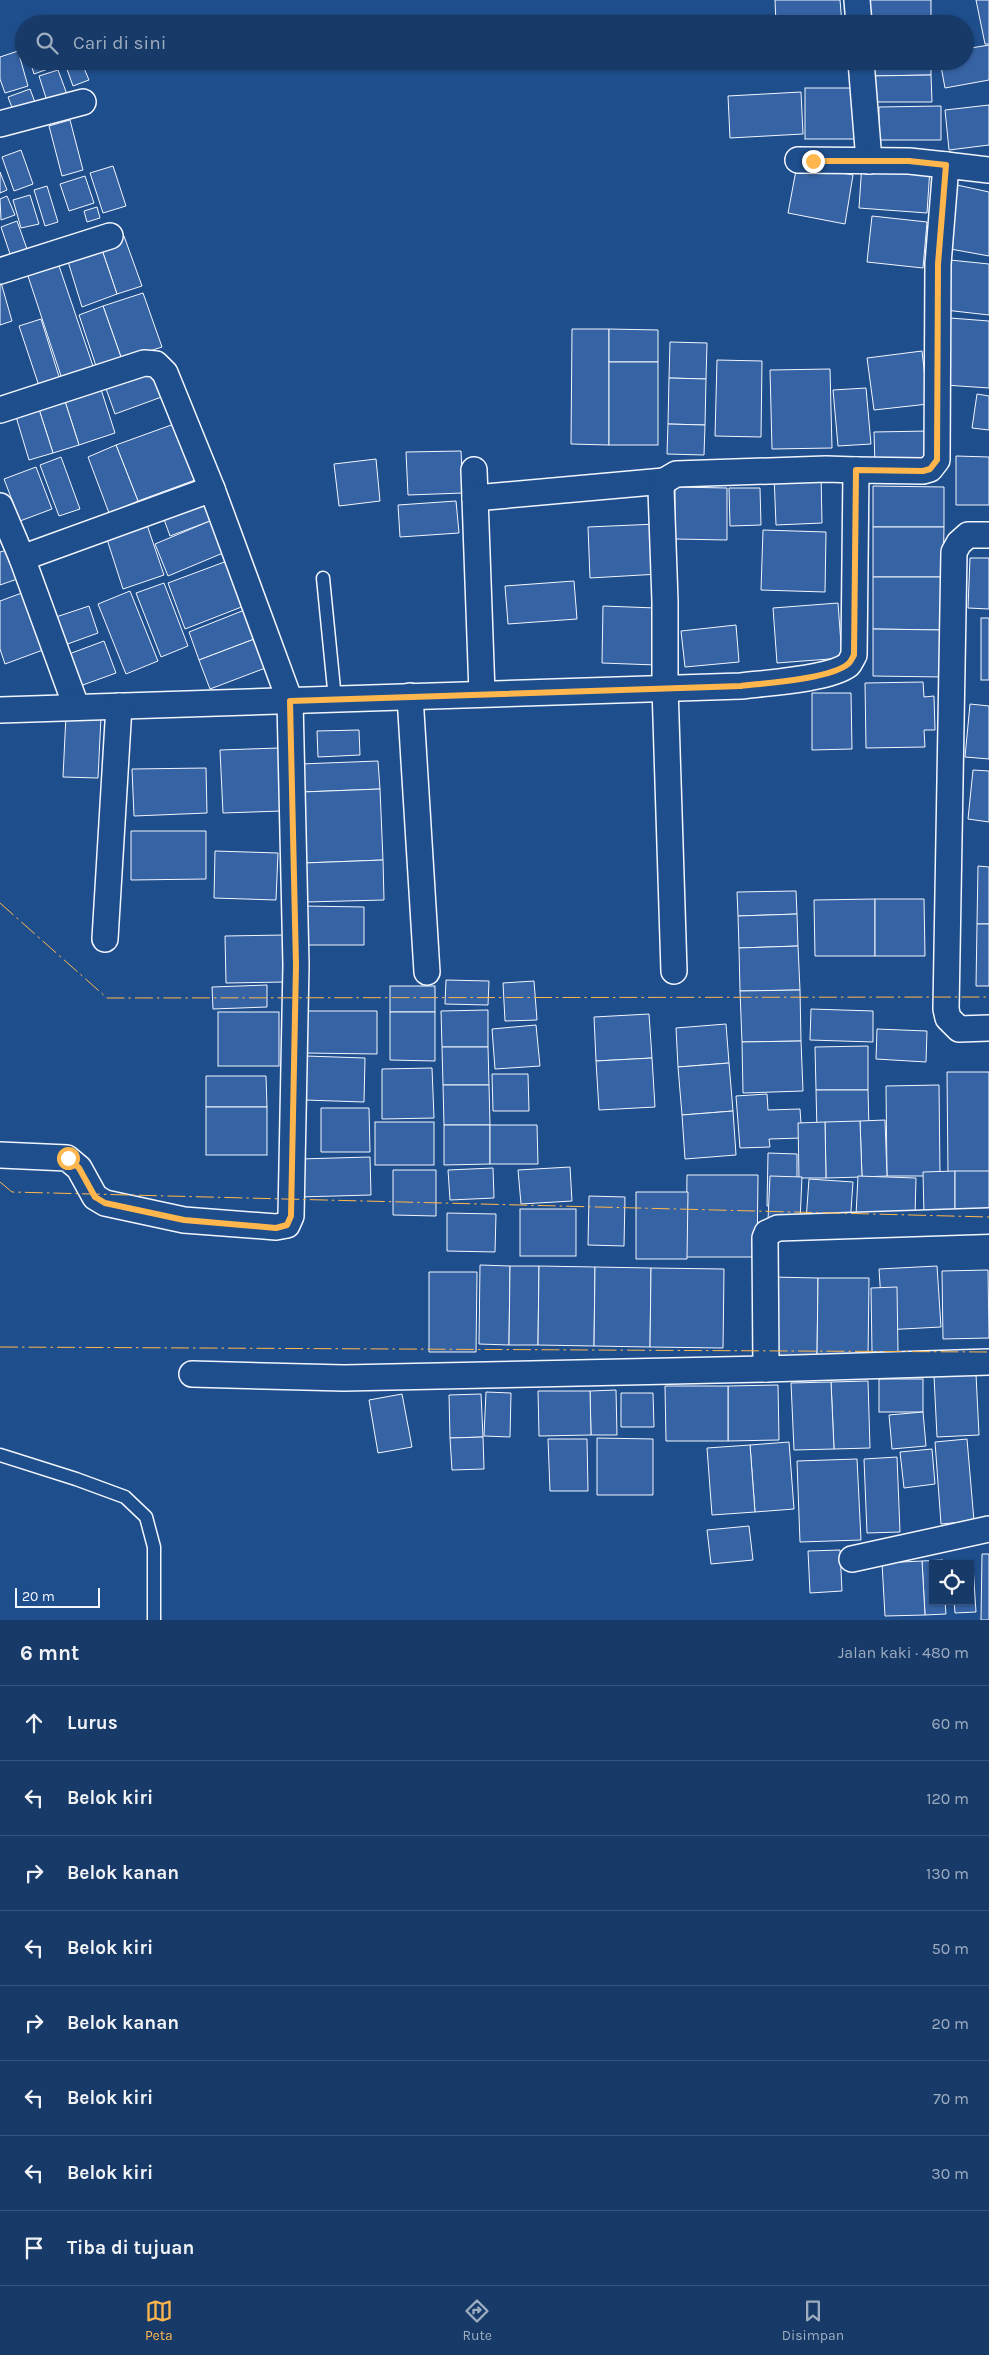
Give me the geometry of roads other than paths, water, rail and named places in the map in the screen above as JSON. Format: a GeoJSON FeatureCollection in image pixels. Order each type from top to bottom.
{"type":"FeatureCollection","features":[{"type":"Feature","properties":{"kind":"street"},"geometry":{"type":"LineString","coordinates":[[857,0],[858,15]]}},
{"type":"Feature","properties":{"kind":"street"},"geometry":{"type":"LineString","coordinates":[[862,70],[868,161]]}},
{"type":"Feature","properties":{"kind":"street"},"geometry":{"type":"LineString","coordinates":[[0,124],[83,102]]}},
{"type":"Feature","properties":{"kind":"street"},"geometry":{"type":"LineString","coordinates":[[798,160],[909,161],[989,170]]}},
{"type":"Feature","properties":{"kind":"street"},"geometry":{"type":"LineString","coordinates":[[475,498],[664,481],[676,474],[826,469],[923,471],[930,469],[937,460],[938,264],[946,165]]}},
{"type":"Feature","properties":{"kind":"street"},"geometry":{"type":"LineString","coordinates":[[0,270],[110,236]]}},
{"type":"Feature","properties":{"kind":"street"},"geometry":{"type":"LineString","coordinates":[[0,410],[144,363],[156,364],[165,373],[212,489],[290,701],[296,965],[291,1216],[287,1225],[276,1228],[184,1220],[105,1203],[95,1197],[79,1168],[68,1158],[0,1155]]}},
{"type":"Feature","properties":{"kind":"street"},"geometry":{"type":"LineString","coordinates":[[474,470],[482,693]]}},
{"type":"Feature","properties":{"kind":"street"},"geometry":{"type":"LineString","coordinates":[[0,710],[76,706],[741,686],[797,680],[841,669],[850,663],[854,655],[856,470]]}},
{"type":"Feature","properties":{"kind":"street"},"geometry":{"type":"LineString","coordinates":[[664,481],[661,489],[665,601],[665,687],[674,971]]}},
{"type":"Feature","properties":{"kind":"street"},"geometry":{"type":"LineString","coordinates":[[22,558],[212,489]]}},
{"type":"Feature","properties":{"kind":"street"},"geometry":{"type":"LineString","coordinates":[[0,506],[22,558],[76,706]]}},
{"type":"Feature","properties":{"kind":"street"},"geometry":{"type":"LineString","coordinates":[[989,535],[968,535],[959,543],[954,552],[946,1009],[948,1018],[959,1028],[989,1028]]}},
{"type":"Feature","properties":{"kind":"street"},"geometry":{"type":"LineString","coordinates":[[410,696],[427,972]]}},
{"type":"Feature","properties":{"kind":"street"},"geometry":{"type":"LineString","coordinates":[[105,940],[119,706]]}},
{"type":"Feature","properties":{"kind":"street"},"geometry":{"type":"LineString","coordinates":[[766,1370],[765,1238],[770,1231],[778,1228],[989,1221]]}},
{"type":"Feature","properties":{"kind":"street"},"geometry":{"type":"LineString","coordinates":[[192,1374],[344,1378],[766,1370],[989,1362]]}},
{"type":"Feature","properties":{"kind":"street"},"geometry":{"type":"LineString","coordinates":[[852,1559],[989,1529]]}},
{"type":"Feature","properties":{"kind":"lane"},"geometry":{"type":"LineString","coordinates":[[323,578],[335,699]]}},
{"type":"Feature","properties":{"kind":"lane"},"geometry":{"type":"LineString","coordinates":[[0,1455],[76,1478],[125,1497],[146,1517],[154,1547],[154,1620]]}}]}
